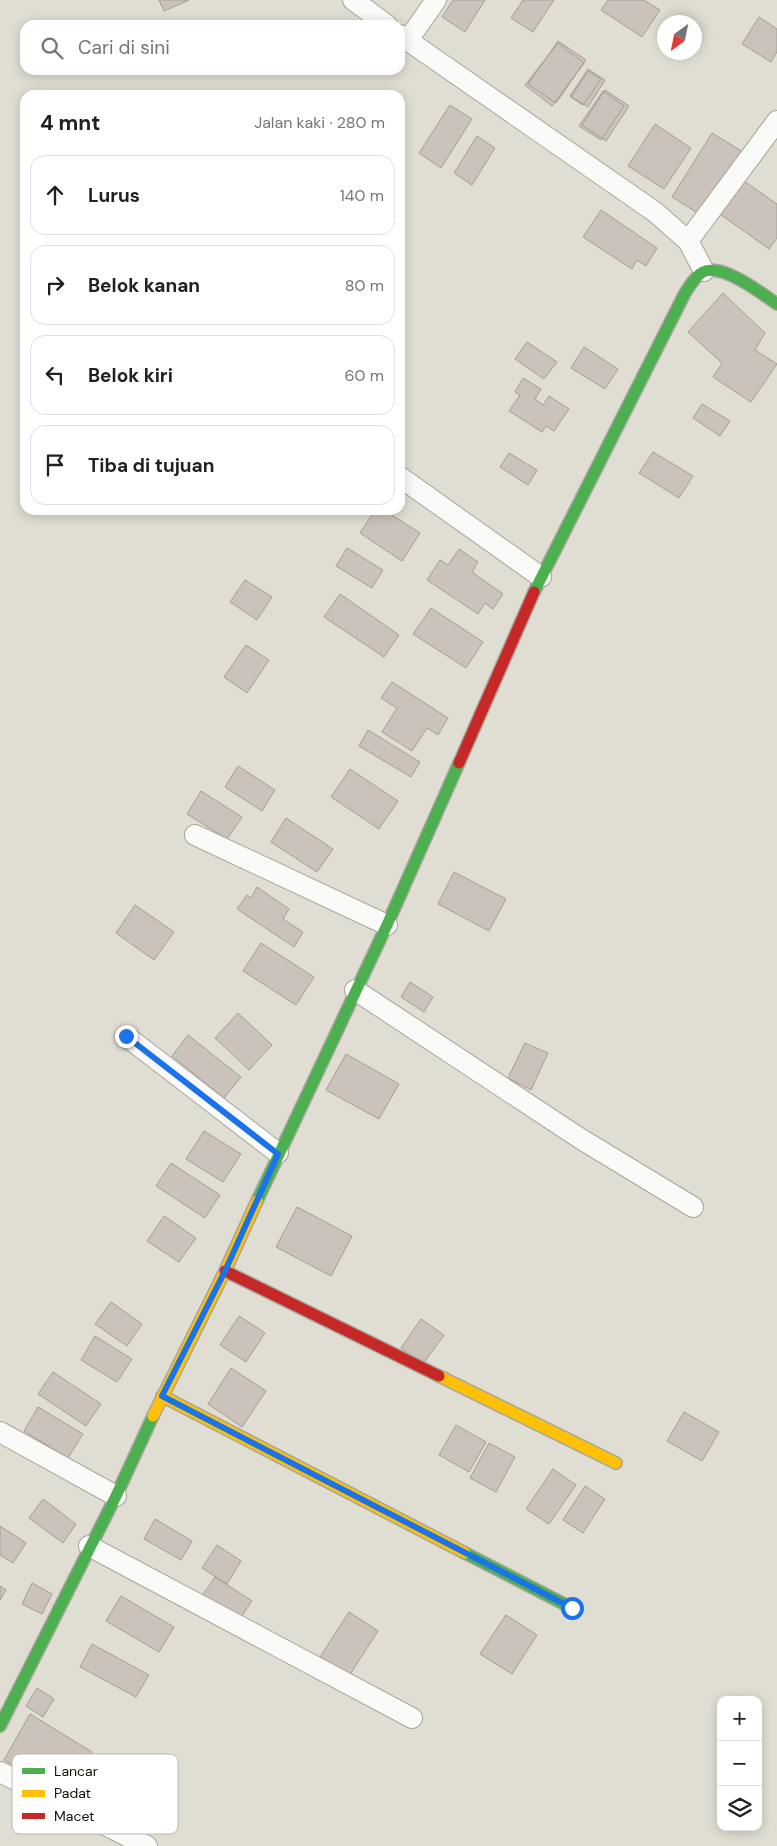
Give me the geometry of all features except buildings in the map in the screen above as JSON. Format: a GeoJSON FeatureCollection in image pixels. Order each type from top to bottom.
{"type":"FeatureCollection","features":[{"type":"Feature","properties":{"kind":"street"},"geometry":{"type":"LineString","coordinates":[[353,0],[380,20]]}},
{"type":"Feature","properties":{"kind":"street"},"geometry":{"type":"LineString","coordinates":[[405,36],[436,0]]}},
{"type":"Feature","properties":{"kind":"street"},"geometry":{"type":"LineString","coordinates":[[405,38],[656,212],[688,241],[704,272]]}},
{"type":"Feature","properties":{"kind":"street"},"geometry":{"type":"LineString","coordinates":[[688,241],[777,121]]}},
{"type":"Feature","properties":{"kind":"street"},"geometry":{"type":"LineString","coordinates":[[0,1726],[89,1546],[116,1496],[162,1396],[225,1271],[278,1154],[387,925],[541,577],[685,293],[692,282],[704,272],[716,271],[740,280],[777,304]]}},
{"type":"Feature","properties":{"kind":"street"},"geometry":{"type":"LineString","coordinates":[[405,481],[541,577]]}},
{"type":"Feature","properties":{"kind":"street"},"geometry":{"type":"LineString","coordinates":[[195,835],[387,925]]}},
{"type":"Feature","properties":{"kind":"street"},"geometry":{"type":"LineString","coordinates":[[355,990],[581,1139],[693,1207]]}},
{"type":"Feature","properties":{"kind":"street"},"geometry":{"type":"LineString","coordinates":[[126,1036],[278,1154]]}},
{"type":"Feature","properties":{"kind":"street"},"geometry":{"type":"LineString","coordinates":[[225,1271],[616,1463]]}},
{"type":"Feature","properties":{"kind":"street"},"geometry":{"type":"LineString","coordinates":[[162,1396],[572,1608]]}},
{"type":"Feature","properties":{"kind":"street"},"geometry":{"type":"LineString","coordinates":[[0,1432],[116,1496]]}},
{"type":"Feature","properties":{"kind":"street"},"geometry":{"type":"LineString","coordinates":[[89,1546],[412,1718]]}},
{"type":"Feature","properties":{"kind":"street"},"geometry":{"type":"LineString","coordinates":[[0,1772],[12,1778]]}},
{"type":"Feature","properties":{"kind":"street"},"geometry":{"type":"LineString","coordinates":[[123,1834],[147,1846]]}},
{"type":"Feature","properties":{"kind":"traffic: fast"},"geometry":{"type":"LineString","coordinates":[[534,592],[685,293],[695,279],[703,272],[711,270],[731,275],[742,280],[777,304]]}},
{"type":"Feature","properties":{"kind":"traffic: fast"},"geometry":{"type":"LineString","coordinates":[[257,1201],[387,925],[459,763]]}},
{"type":"Feature","properties":{"kind":"traffic: fast"},"geometry":{"type":"LineString","coordinates":[[0,1726],[116,1496],[153,1416]]}},
{"type":"Feature","properties":{"kind":"traffic: fast"},"geometry":{"type":"LineString","coordinates":[[465,1553],[572,1608]]}},
{"type":"Feature","properties":{"kind":"traffic: slow"},"geometry":{"type":"LineString","coordinates":[[153,1416],[225,1271],[257,1201]]}},
{"type":"Feature","properties":{"kind":"traffic: slow"},"geometry":{"type":"LineString","coordinates":[[439,1376],[616,1463]]}},
{"type":"Feature","properties":{"kind":"traffic: slow"},"geometry":{"type":"LineString","coordinates":[[162,1396],[465,1553]]}},
{"type":"Feature","properties":{"kind":"traffic: jam"},"geometry":{"type":"LineString","coordinates":[[459,763],[534,592]]}},
{"type":"Feature","properties":{"kind":"traffic: jam"},"geometry":{"type":"LineString","coordinates":[[225,1271],[439,1376]]}},
{"type":"Feature","properties":{"kind":"route"},"geometry":{"type":"LineString","coordinates":[[126,1036],[278,1154],[225,1271],[162,1396],[572,1608]]}}]}
